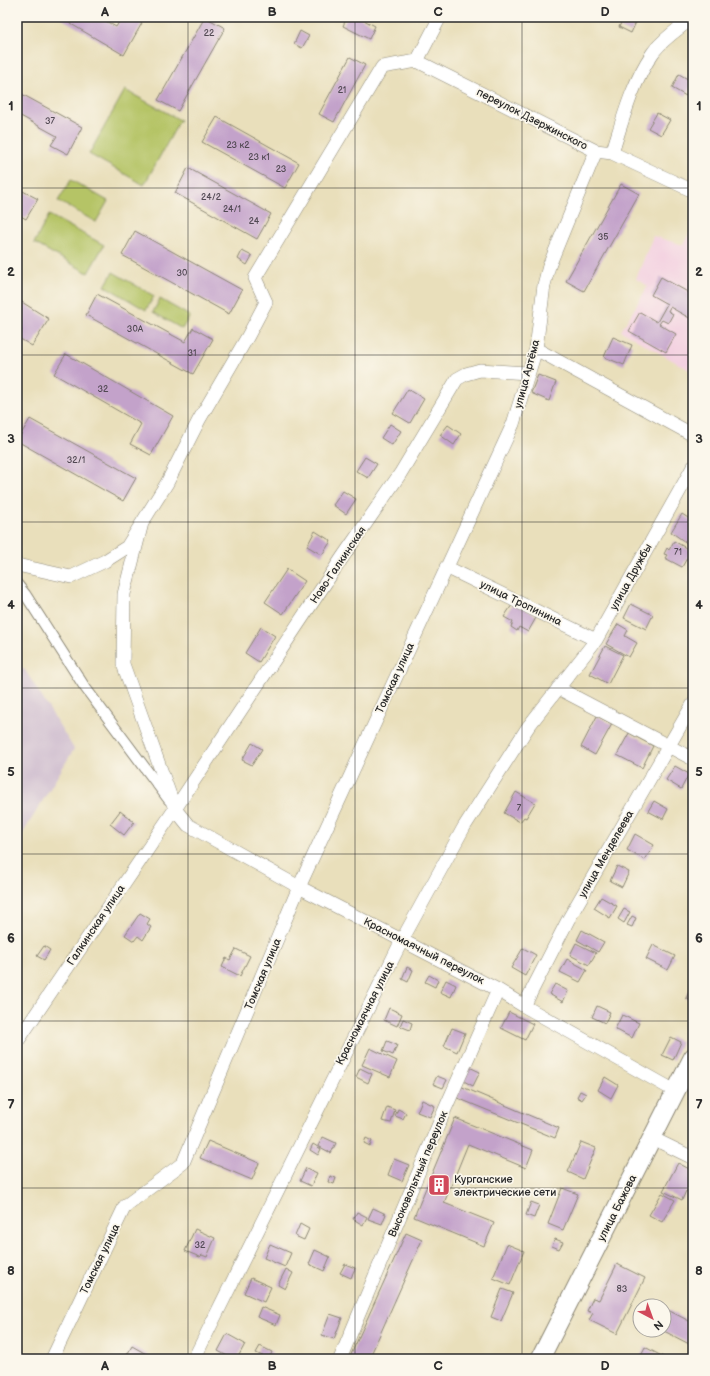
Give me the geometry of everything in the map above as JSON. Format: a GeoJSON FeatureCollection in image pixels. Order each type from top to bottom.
{"type":"FeatureCollection","features":[{"type":"Feature","properties":{"kind":"main road","name":"улица Бажова"},"geometry":{"type":"LineString","coordinates":[[540,1359],[693,1057]]}},
{"type":"Feature","properties":{"kind":"street"},"geometry":{"type":"LineString","coordinates":[[17,565],[71,577],[105,561],[127,547],[167,484],[199,420],[266,302],[255,278],[382,67],[417,61],[440,17]]}},
{"type":"Feature","properties":{"kind":"street"},"geometry":{"type":"LineString","coordinates":[[612,153],[635,85],[652,53],[678,27],[693,18]]}},
{"type":"Feature","properties":{"kind":"street","name":"переулок Дзержинского"},"geometry":{"type":"LineString","coordinates":[[417,61],[596,151],[612,153],[693,191]]}},
{"type":"Feature","properties":{"kind":"street","name":"улица Артёма"},"geometry":{"type":"LineString","coordinates":[[446,567],[513,424],[536,349],[544,285],[549,266],[596,151]]}},
{"type":"Feature","properties":{"kind":"street"},"geometry":{"type":"LineString","coordinates":[[536,349],[693,435]]}},
{"type":"Feature","properties":{"kind":"street","name":"Ново-Галкинская"},"geometry":{"type":"LineString","coordinates":[[175,809],[342,558],[400,474],[457,379],[466,374],[480,370],[528,374]]}},
{"type":"Feature","properties":{"kind":"street","name":"улица Дружбы"},"geometry":{"type":"LineString","coordinates":[[560,685],[596,640],[693,467]]}},
{"type":"Feature","properties":{"kind":"street","name":"Красномаячный переулок"},"geometry":{"type":"LineString","coordinates":[[142,523],[124,594],[122,664],[175,809],[188,825],[299,887],[498,990],[675,1091]]}},
{"type":"Feature","properties":{"kind":"street","name":"улица Тропинина"},"geometry":{"type":"LineString","coordinates":[[446,567],[596,640]]}},
{"type":"Feature","properties":{"kind":"street","name":"Томская улица"},"geometry":{"type":"LineString","coordinates":[[52,1359],[125,1206],[183,1163],[299,887],[446,567]]}},
{"type":"Feature","properties":{"kind":"street"},"geometry":{"type":"LineString","coordinates":[[17,584],[84,686],[175,809]]}},
{"type":"Feature","properties":{"kind":"street"},"geometry":{"type":"LineString","coordinates":[[560,685],[693,759]]}},
{"type":"Feature","properties":{"kind":"street","name":"Красномаячная улица"},"geometry":{"type":"LineString","coordinates":[[194,1359],[402,940],[464,827],[528,727],[560,685]]}},
{"type":"Feature","properties":{"kind":"street","name":"улица Менделеева"},"geometry":{"type":"LineString","coordinates":[[524,1006],[568,920],[693,704]]}},
{"type":"Feature","properties":{"kind":"street","name":"Галкинская улица"},"geometry":{"type":"LineString","coordinates":[[17,1042],[175,809]]}},
{"type":"Feature","properties":{"kind":"street","name":"Высоковольтный переулок"},"geometry":{"type":"LineString","coordinates":[[340,1359],[446,1108],[498,990]]}},
{"type":"Feature","properties":{"kind":"street"},"geometry":{"type":"LineString","coordinates":[[652,1138],[693,1158]]}},
{"type":"Feature","properties":{"kind":"shaded area"},"geometry":{"type":"Polygon","coordinates":[[[693,227],[693,372],[621,331],[648,286],[636,279],[653,236],[683,245],[693,227]]]}},
{"type":"Feature","properties":{"kind":"shaded area"},"geometry":{"type":"Polygon","coordinates":[[[17,666],[25,670],[74,749],[17,843],[17,666]]]}},
{"type":"Feature","properties":{"kind":"green space"},"geometry":{"type":"Polygon","coordinates":[[[125,90],[180,120],[144,185],[89,154],[125,90]]]}},
{"type":"Feature","properties":{"kind":"green space"},"geometry":{"type":"Polygon","coordinates":[[[71,180],[108,201],[96,222],[58,201],[71,180]]]}},
{"type":"Feature","properties":{"kind":"green space"},"geometry":{"type":"Polygon","coordinates":[[[49,215],[104,245],[88,273],[34,243],[49,215]]]}},
{"type":"Feature","properties":{"kind":"green space"},"geometry":{"type":"Polygon","coordinates":[[[113,272],[154,296],[146,310],[105,286],[113,272]]]}},
{"type":"Feature","properties":{"kind":"green space"},"geometry":{"type":"Polygon","coordinates":[[[160,299],[190,316],[182,329],[153,312],[160,299]]]}},
{"type":"Feature","properties":{"kind":"building"},"geometry":{"type":"Polygon","coordinates":[[[59,17],[99,17],[116,27],[122,17],[132,17],[142,23],[124,55],[59,17]]]}},
{"type":"Feature","properties":{"kind":"building"},"geometry":{"type":"Polygon","coordinates":[[[205,17],[225,28],[178,111],[158,100],[205,17]]]}},
{"type":"Feature","properties":{"kind":"building"},"geometry":{"type":"Polygon","coordinates":[[[347,17],[358,17],[375,26],[369,39],[343,26],[347,17]]]}},
{"type":"Feature","properties":{"kind":"building"},"geometry":{"type":"Polygon","coordinates":[[[624,17],[636,22],[631,33],[619,27],[624,17]]]}},
{"type":"Feature","properties":{"kind":"building"},"geometry":{"type":"Polygon","coordinates":[[[300,31],[309,36],[302,48],[294,44],[300,31]]]}},
{"type":"Feature","properties":{"kind":"building"},"geometry":{"type":"Polygon","coordinates":[[[350,57],[365,65],[334,122],[319,114],[350,57]]]}},
{"type":"Feature","properties":{"kind":"building"},"geometry":{"type":"Polygon","coordinates":[[[679,74],[693,82],[686,96],[672,88],[679,74]]]}},
{"type":"Feature","properties":{"kind":"building"},"geometry":{"type":"Polygon","coordinates":[[[18,92],[82,127],[68,154],[51,145],[57,136],[17,114],[18,92]]]}},
{"type":"Feature","properties":{"kind":"building"},"geometry":{"type":"Polygon","coordinates":[[[657,113],[670,120],[661,135],[648,128],[657,113]]]}},
{"type":"Feature","properties":{"kind":"building"},"geometry":{"type":"Polygon","coordinates":[[[217,117],[299,163],[285,188],[202,142],[217,117]]]}},
{"type":"Feature","properties":{"kind":"building"},"geometry":{"type":"Polygon","coordinates":[[[188,168],[271,214],[257,239],[175,193],[188,168]]]}},
{"type":"Feature","properties":{"kind":"building"},"geometry":{"type":"Polygon","coordinates":[[[621,184],[639,194],[584,291],[566,281],[621,184]]]}},
{"type":"Feature","properties":{"kind":"building"},"geometry":{"type":"Polygon","coordinates":[[[17,188],[38,199],[26,219],[17,214],[17,188]]]}},
{"type":"Feature","properties":{"kind":"building"},"geometry":{"type":"Polygon","coordinates":[[[135,231],[242,290],[229,314],[122,255],[135,231]]]}},
{"type":"Feature","properties":{"kind":"building"},"geometry":{"type":"Polygon","coordinates":[[[242,251],[252,256],[247,265],[238,259],[242,251]]]}},
{"type":"Feature","properties":{"kind":"building"},"geometry":{"type":"Polygon","coordinates":[[[661,277],[693,295],[693,320],[670,307],[668,311],[673,314],[668,323],[662,320],[659,324],[676,334],[666,352],[629,331],[640,312],[657,322],[667,304],[651,295],[661,277]]]}},
{"type":"Feature","properties":{"kind":"building"},"geometry":{"type":"Polygon","coordinates":[[[97,294],[185,342],[193,328],[213,339],[193,374],[86,315],[97,294]]]}},
{"type":"Feature","properties":{"kind":"building"},"geometry":{"type":"Polygon","coordinates":[[[17,299],[49,319],[32,346],[17,337],[22,330],[17,326],[17,299]]]}},
{"type":"Feature","properties":{"kind":"building"},"geometry":{"type":"Polygon","coordinates":[[[613,337],[632,345],[624,365],[604,357],[613,337]]]}},
{"type":"Feature","properties":{"kind":"building"},"geometry":{"type":"Polygon","coordinates":[[[66,354],[173,416],[151,455],[130,444],[141,424],[54,374],[66,354]]]}},
{"type":"Feature","properties":{"kind":"building"},"geometry":{"type":"Polygon","coordinates":[[[538,375],[556,382],[549,401],[531,393],[538,375]]]}},
{"type":"Feature","properties":{"kind":"building"},"geometry":{"type":"Polygon","coordinates":[[[408,389],[424,399],[410,423],[393,413],[408,389]]]}},
{"type":"Feature","properties":{"kind":"building"},"geometry":{"type":"Polygon","coordinates":[[[30,419],[136,478],[123,501],[17,441],[30,419]]]}},
{"type":"Feature","properties":{"kind":"building"},"geometry":{"type":"Polygon","coordinates":[[[390,424],[401,431],[392,445],[381,438],[390,424]]]}},
{"type":"Feature","properties":{"kind":"building"},"geometry":{"type":"Polygon","coordinates":[[[448,425],[461,434],[454,445],[440,435],[448,425]]]}},
{"type":"Feature","properties":{"kind":"building"},"geometry":{"type":"Polygon","coordinates":[[[365,457],[377,464],[368,478],[356,471],[365,457]]]}},
{"type":"Feature","properties":{"kind":"building"},"geometry":{"type":"Polygon","coordinates":[[[343,491],[356,499],[346,514],[333,505],[343,491]]]}},
{"type":"Feature","properties":{"kind":"building"},"geometry":{"type":"Polygon","coordinates":[[[682,514],[693,521],[693,537],[688,544],[671,532],[682,514]]]}},
{"type":"Feature","properties":{"kind":"building"},"geometry":{"type":"Polygon","coordinates":[[[315,531],[331,541],[322,555],[307,546],[315,531]]]}},
{"type":"Feature","properties":{"kind":"building"},"geometry":{"type":"Polygon","coordinates":[[[674,541],[691,551],[682,567],[665,558],[667,555],[664,554],[667,548],[669,550],[674,541]]]}},
{"type":"Feature","properties":{"kind":"building"},"geometry":{"type":"Polygon","coordinates":[[[287,569],[305,581],[283,614],[265,602],[287,569]]]}},
{"type":"Feature","properties":{"kind":"building"},"geometry":{"type":"Polygon","coordinates":[[[514,602],[537,616],[528,632],[519,627],[517,631],[511,627],[513,622],[504,617],[514,602]]]}},
{"type":"Feature","properties":{"kind":"building"},"geometry":{"type":"Polygon","coordinates":[[[631,604],[653,615],[646,629],[624,618],[631,604]]]}},
{"type":"Feature","properties":{"kind":"building"},"geometry":{"type":"Polygon","coordinates":[[[618,624],[628,630],[625,636],[637,643],[629,657],[606,644],[618,624]]]}},
{"type":"Feature","properties":{"kind":"building"},"geometry":{"type":"Polygon","coordinates":[[[261,627],[275,636],[259,662],[245,653],[261,627]]]}},
{"type":"Feature","properties":{"kind":"building"},"geometry":{"type":"Polygon","coordinates":[[[605,646],[623,655],[608,684],[590,674],[605,646]]]}},
{"type":"Feature","properties":{"kind":"building"},"geometry":{"type":"Polygon","coordinates":[[[597,716],[612,724],[595,755],[581,747],[597,716]]]}},
{"type":"Feature","properties":{"kind":"building"},"geometry":{"type":"Polygon","coordinates":[[[629,733],[653,746],[642,768],[617,755],[629,733]]]}},
{"type":"Feature","properties":{"kind":"building"},"geometry":{"type":"Polygon","coordinates":[[[252,743],[262,749],[252,765],[242,760],[252,743]]]}},
{"type":"Feature","properties":{"kind":"building"},"geometry":{"type":"Polygon","coordinates":[[[675,766],[689,774],[681,789],[666,780],[675,766]]]}},
{"type":"Feature","properties":{"kind":"building"},"geometry":{"type":"Polygon","coordinates":[[[516,792],[535,803],[526,818],[524,817],[520,822],[504,813],[516,792]]]}},
{"type":"Feature","properties":{"kind":"building"},"geometry":{"type":"Polygon","coordinates":[[[654,801],[668,809],[663,819],[648,811],[654,801]]]}},
{"type":"Feature","properties":{"kind":"building"},"geometry":{"type":"Polygon","coordinates":[[[120,811],[134,822],[124,835],[110,824],[120,811]]]}},
{"type":"Feature","properties":{"kind":"building"},"geometry":{"type":"Polygon","coordinates":[[[635,834],[654,845],[645,860],[627,850],[635,834]]]}},
{"type":"Feature","properties":{"kind":"building"},"geometry":{"type":"Polygon","coordinates":[[[617,866],[629,872],[622,887],[610,881],[617,866]]]}},
{"type":"Feature","properties":{"kind":"building"},"geometry":{"type":"Polygon","coordinates":[[[601,897],[617,906],[610,918],[594,908],[601,897]]]}},
{"type":"Feature","properties":{"kind":"building"},"geometry":{"type":"Polygon","coordinates":[[[624,909],[630,912],[624,923],[618,919],[624,909]]]}},
{"type":"Feature","properties":{"kind":"building"},"geometry":{"type":"Polygon","coordinates":[[[140,913],[150,919],[147,924],[151,927],[143,940],[138,936],[134,941],[125,935],[140,913]]]}},
{"type":"Feature","properties":{"kind":"building"},"geometry":{"type":"Polygon","coordinates":[[[632,916],[636,918],[632,927],[627,925],[632,916]]]}},
{"type":"Feature","properties":{"kind":"building"},"geometry":{"type":"Polygon","coordinates":[[[582,930],[604,942],[598,952],[577,940],[582,930]]]}},
{"type":"Feature","properties":{"kind":"building"},"geometry":{"type":"Polygon","coordinates":[[[576,943],[596,953],[589,965],[570,955],[576,943]]]}},
{"type":"Feature","properties":{"kind":"building"},"geometry":{"type":"Polygon","coordinates":[[[653,945],[675,956],[668,970],[646,959],[653,945]]]}},
{"type":"Feature","properties":{"kind":"building"},"geometry":{"type":"Polygon","coordinates":[[[44,946],[50,950],[44,960],[37,956],[44,946]]]}},
{"type":"Feature","properties":{"kind":"building"},"geometry":{"type":"Polygon","coordinates":[[[523,948],[536,955],[525,976],[511,968],[523,948]]]}},
{"type":"Feature","properties":{"kind":"building"},"geometry":{"type":"Polygon","coordinates":[[[236,949],[250,956],[240,976],[222,967],[226,958],[230,960],[236,949]]]}},
{"type":"Feature","properties":{"kind":"building"},"geometry":{"type":"Polygon","coordinates":[[[567,959],[587,970],[580,982],[560,972],[567,959]]]}},
{"type":"Feature","properties":{"kind":"building"},"geometry":{"type":"Polygon","coordinates":[[[407,967],[413,970],[408,982],[402,979],[407,967]]]}},
{"type":"Feature","properties":{"kind":"building"},"geometry":{"type":"Polygon","coordinates":[[[429,975],[438,980],[435,987],[425,982],[429,975]]]}},
{"type":"Feature","properties":{"kind":"building"},"geometry":{"type":"Polygon","coordinates":[[[446,980],[456,985],[451,997],[440,992],[446,980]]]}},
{"type":"Feature","properties":{"kind":"building"},"geometry":{"type":"Polygon","coordinates":[[[555,984],[568,991],[563,1002],[549,994],[555,984]]]}},
{"type":"Feature","properties":{"kind":"building"},"geometry":{"type":"Polygon","coordinates":[[[693,984],[693,1002],[686,998],[693,984]]]}},
{"type":"Feature","properties":{"kind":"building"},"geometry":{"type":"Polygon","coordinates":[[[597,1006],[610,1012],[605,1023],[592,1017],[597,1006]]]}},
{"type":"Feature","properties":{"kind":"building"},"geometry":{"type":"Polygon","coordinates":[[[389,1008],[402,1014],[397,1026],[384,1020],[389,1008]]]}},
{"type":"Feature","properties":{"kind":"building"},"geometry":{"type":"Polygon","coordinates":[[[509,1012],[533,1024],[525,1040],[501,1028],[509,1012]]]}},
{"type":"Feature","properties":{"kind":"building"},"geometry":{"type":"Polygon","coordinates":[[[622,1015],[639,1023],[632,1038],[615,1029],[622,1015]]]}},
{"type":"Feature","properties":{"kind":"building"},"geometry":{"type":"Polygon","coordinates":[[[403,1019],[412,1023],[410,1030],[400,1026],[403,1019]]]}},
{"type":"Feature","properties":{"kind":"building"},"geometry":{"type":"Polygon","coordinates":[[[452,1028],[465,1033],[457,1052],[444,1046],[452,1028]]]}},
{"type":"Feature","properties":{"kind":"building"},"geometry":{"type":"Polygon","coordinates":[[[671,1037],[681,1042],[673,1060],[662,1055],[671,1037]]]}},
{"type":"Feature","properties":{"kind":"building"},"geometry":{"type":"Polygon","coordinates":[[[387,1041],[397,1045],[393,1055],[383,1051],[387,1041]]]}},
{"type":"Feature","properties":{"kind":"building"},"geometry":{"type":"Polygon","coordinates":[[[370,1048],[397,1061],[390,1077],[362,1065],[370,1048]]]}},
{"type":"Feature","properties":{"kind":"building"},"geometry":{"type":"Polygon","coordinates":[[[467,1066],[480,1072],[473,1086],[460,1079],[467,1066]]]}},
{"type":"Feature","properties":{"kind":"building"},"geometry":{"type":"Polygon","coordinates":[[[360,1068],[372,1074],[368,1083],[356,1077],[360,1068]]]}},
{"type":"Feature","properties":{"kind":"building"},"geometry":{"type":"Polygon","coordinates":[[[437,1076],[447,1080],[443,1088],[433,1084],[437,1076]]]}},
{"type":"Feature","properties":{"kind":"building"},"geometry":{"type":"Polygon","coordinates":[[[605,1077],[618,1085],[611,1098],[598,1090],[605,1077]]]}},
{"type":"Feature","properties":{"kind":"building"},"geometry":{"type":"Polygon","coordinates":[[[460,1086],[559,1128],[555,1138],[455,1097],[460,1086]]]}},
{"type":"Feature","properties":{"kind":"building"},"geometry":{"type":"Polygon","coordinates":[[[580,1091],[586,1094],[582,1100],[577,1097],[580,1091]]]}},
{"type":"Feature","properties":{"kind":"building"},"geometry":{"type":"Polygon","coordinates":[[[422,1100],[435,1106],[430,1117],[417,1112],[422,1100]]]}},
{"type":"Feature","properties":{"kind":"building"},"geometry":{"type":"Polygon","coordinates":[[[387,1107],[395,1110],[391,1123],[382,1121],[387,1107]]]}},
{"type":"Feature","properties":{"kind":"building"},"geometry":{"type":"Polygon","coordinates":[[[398,1109],[406,1113],[403,1119],[395,1116],[398,1109]]]}},
{"type":"Feature","properties":{"kind":"building","name":"Курганские электрические сети"},"geometry":{"type":"Polygon","coordinates":[[[455,1118],[533,1150],[526,1168],[468,1144],[444,1203],[494,1223],[484,1246],[414,1217],[455,1118]]]}},
{"type":"Feature","properties":{"kind":"building"},"geometry":{"type":"Polygon","coordinates":[[[323,1137],[336,1143],[331,1153],[318,1146],[323,1137]]]}},
{"type":"Feature","properties":{"kind":"building"},"geometry":{"type":"Polygon","coordinates":[[[366,1138],[372,1141],[370,1146],[364,1143],[366,1138]]]}},
{"type":"Feature","properties":{"kind":"building"},"geometry":{"type":"Polygon","coordinates":[[[208,1141],[259,1163],[252,1180],[200,1158],[208,1141]]]}},
{"type":"Feature","properties":{"kind":"building"},"geometry":{"type":"Polygon","coordinates":[[[581,1142],[596,1148],[583,1179],[568,1172],[581,1142]]]}},
{"type":"Feature","properties":{"kind":"building"},"geometry":{"type":"Polygon","coordinates":[[[313,1144],[321,1149],[318,1155],[310,1150],[313,1144]]]}},
{"type":"Feature","properties":{"kind":"building"},"geometry":{"type":"Polygon","coordinates":[[[394,1159],[409,1165],[402,1181],[388,1175],[394,1159]]]}},
{"type":"Feature","properties":{"kind":"building"},"geometry":{"type":"Polygon","coordinates":[[[678,1163],[693,1171],[693,1194],[686,1191],[682,1200],[663,1191],[678,1163]]]}},
{"type":"Feature","properties":{"kind":"building"},"geometry":{"type":"Polygon","coordinates":[[[306,1168],[317,1173],[311,1186],[300,1181],[306,1168]]]}},
{"type":"Feature","properties":{"kind":"building"},"geometry":{"type":"Polygon","coordinates":[[[330,1176],[336,1178],[334,1184],[328,1182],[330,1176]]]}},
{"type":"Feature","properties":{"kind":"building"},"geometry":{"type":"Polygon","coordinates":[[[562,1188],[578,1194],[563,1230],[548,1224],[562,1188]]]}},
{"type":"Feature","properties":{"kind":"building"},"geometry":{"type":"Polygon","coordinates":[[[662,1193],[675,1200],[662,1222],[649,1215],[662,1193]]]}},
{"type":"Feature","properties":{"kind":"building"},"geometry":{"type":"Polygon","coordinates":[[[531,1202],[539,1205],[534,1218],[526,1215],[531,1202]]]}},
{"type":"Feature","properties":{"kind":"building"},"geometry":{"type":"Polygon","coordinates":[[[373,1208],[386,1214],[382,1224],[368,1219],[373,1208]]]}},
{"type":"Feature","properties":{"kind":"building"},"geometry":{"type":"Polygon","coordinates":[[[357,1212],[367,1217],[363,1225],[353,1219],[357,1212]]]}},
{"type":"Feature","properties":{"kind":"building"},"geometry":{"type":"Polygon","coordinates":[[[300,1224],[309,1229],[304,1240],[295,1236],[300,1224]]]}},
{"type":"Feature","properties":{"kind":"building"},"geometry":{"type":"Polygon","coordinates":[[[195,1229],[215,1238],[207,1257],[202,1255],[200,1257],[185,1251],[195,1229]]]}},
{"type":"Feature","properties":{"kind":"building"},"geometry":{"type":"Polygon","coordinates":[[[406,1233],[422,1240],[369,1359],[349,1359],[406,1233]]]}},
{"type":"Feature","properties":{"kind":"building"},"geometry":{"type":"Polygon","coordinates":[[[555,1239],[563,1242],[559,1249],[552,1246],[555,1239]]]}},
{"type":"Feature","properties":{"kind":"building"},"geometry":{"type":"Polygon","coordinates":[[[270,1244],[291,1253],[285,1267],[264,1258],[270,1244]]]}},
{"type":"Feature","properties":{"kind":"building"},"geometry":{"type":"Polygon","coordinates":[[[507,1244],[524,1251],[510,1285],[493,1278],[507,1244]]]}},
{"type":"Feature","properties":{"kind":"building"},"geometry":{"type":"Polygon","coordinates":[[[315,1250],[330,1257],[324,1271],[309,1264],[315,1250]]]}},
{"type":"Feature","properties":{"kind":"building"},"geometry":{"type":"Polygon","coordinates":[[[345,1264],[355,1268],[351,1278],[340,1273],[345,1264]]]}},
{"type":"Feature","properties":{"kind":"building"},"geometry":{"type":"Polygon","coordinates":[[[617,1264],[645,1278],[635,1298],[632,1298],[632,1304],[617,1334],[589,1320],[593,1313],[587,1311],[593,1298],[599,1300],[617,1264]]]}},
{"type":"Feature","properties":{"kind":"building"},"geometry":{"type":"Polygon","coordinates":[[[286,1269],[293,1273],[285,1289],[278,1285],[286,1269]]]}},
{"type":"Feature","properties":{"kind":"building"},"geometry":{"type":"Polygon","coordinates":[[[251,1278],[271,1287],[264,1302],[244,1293],[251,1278]]]}},
{"type":"Feature","properties":{"kind":"building"},"geometry":{"type":"Polygon","coordinates":[[[502,1289],[513,1293],[501,1321],[491,1317],[502,1289]]]}},
{"type":"Feature","properties":{"kind":"building"},"geometry":{"type":"Polygon","coordinates":[[[261,1307],[280,1315],[276,1325],[257,1317],[261,1307]]]}},
{"type":"Feature","properties":{"kind":"building"},"geometry":{"type":"Polygon","coordinates":[[[672,1312],[693,1323],[693,1346],[672,1335],[672,1312]]]}},
{"type":"Feature","properties":{"kind":"building"},"geometry":{"type":"Polygon","coordinates":[[[330,1314],[342,1318],[334,1339],[322,1335],[330,1314]]]}},
{"type":"Feature","properties":{"kind":"building"},"geometry":{"type":"Polygon","coordinates":[[[227,1334],[245,1344],[237,1359],[233,1359],[218,1351],[227,1334]]]}},
{"type":"Feature","properties":{"kind":"building"},"geometry":{"type":"Polygon","coordinates":[[[132,1346],[148,1355],[146,1359],[136,1359],[127,1355],[132,1346]]]}},
{"type":"Feature","properties":{"kind":"building"},"geometry":{"type":"Polygon","coordinates":[[[260,1346],[272,1352],[269,1359],[256,1353],[260,1346]]]}},
{"type":"Feature","properties":{"kind":"building"},"geometry":{"type":"Polygon","coordinates":[[[645,1347],[667,1359],[639,1359],[645,1347]]]}},
{"type":"Feature","properties":{"kind":"place","name":"Курганские электрические сети"},"geometry":{"type":"Point","coordinates":[439,1185]}}]}
